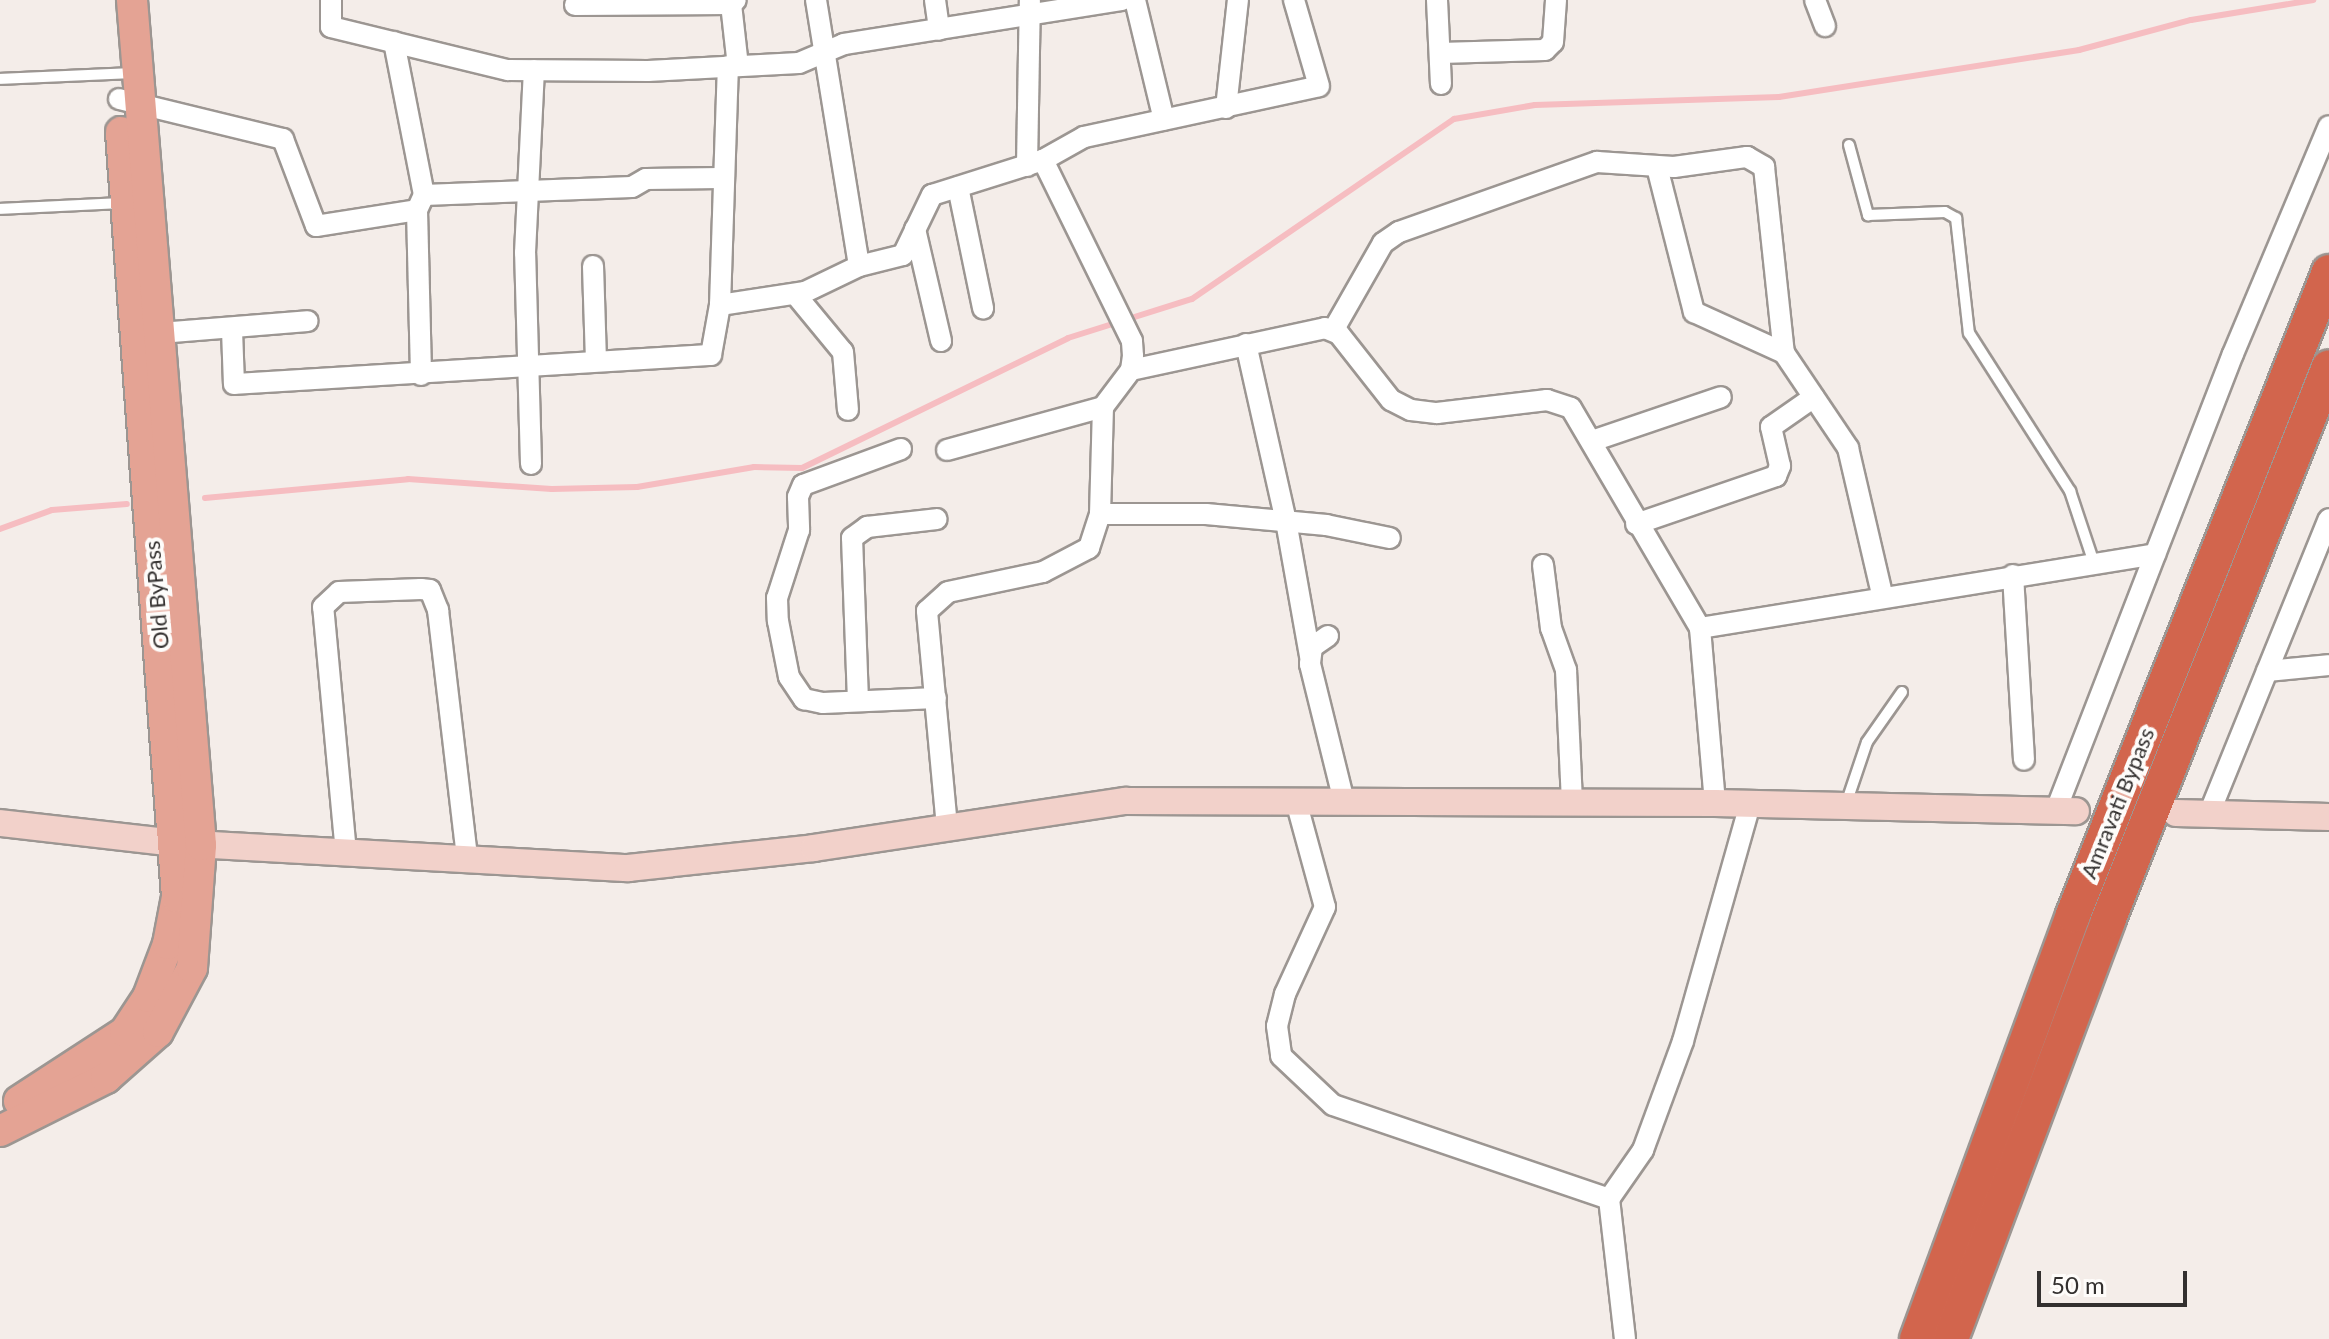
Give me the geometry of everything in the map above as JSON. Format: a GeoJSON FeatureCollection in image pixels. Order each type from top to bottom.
{"type":"FeatureCollection","features":[{"type":"Feature","properties":{"kind":"highway","name":"Amravati Bypass"},"geometry":{"type":"LineString","coordinates":[[1917,1339],[2073,915],[2329,272]]}},
{"type":"Feature","properties":{"kind":"highway","name":"Amravati Bypass"},"geometry":{"type":"LineString","coordinates":[[1951,1339],[2102,935],[2329,367]]}},
{"type":"Feature","properties":{"kind":"main road","name":"Old ByPass"},"geometry":{"type":"LineString","coordinates":[[0,1131],[106,1078],[158,1032],[192,968],[189,844],[125,203],[127,88],[112,0]]}},
{"type":"Feature","properties":{"kind":"main road"},"geometry":{"type":"LineString","coordinates":[[132,0],[127,88],[160,333],[189,844]]}},
{"type":"Feature","properties":{"kind":"main road","name":"Old ByPass"},"geometry":{"type":"LineString","coordinates":[[0,1111],[95,1055],[125,1032],[148,997],[168,944],[189,844]]}},
{"type":"Feature","properties":{"kind":"street"},"geometry":{"type":"LineString","coordinates":[[331,0],[331,27],[508,70],[799,63],[826,51],[1031,9],[1123,0]]}},
{"type":"Feature","properties":{"kind":"street"},"geometry":{"type":"LineString","coordinates":[[816,0],[859,266]]}},
{"type":"Feature","properties":{"kind":"street"},"geometry":{"type":"LineString","coordinates":[[935,0],[939,30]]}},
{"type":"Feature","properties":{"kind":"street"},"geometry":{"type":"LineString","coordinates":[[1135,0],[1164,120]]}},
{"type":"Feature","properties":{"kind":"street"},"geometry":{"type":"LineString","coordinates":[[1226,108],[1238,0]]}},
{"type":"Feature","properties":{"kind":"street"},"geometry":{"type":"LineString","coordinates":[[720,305],[795,294],[859,266],[903,255],[932,195],[1035,163],[1084,137],[1319,86],[1294,0]]}},
{"type":"Feature","properties":{"kind":"street"},"geometry":{"type":"LineString","coordinates":[[1437,0],[1441,84]]}},
{"type":"Feature","properties":{"kind":"street"},"geometry":{"type":"LineString","coordinates":[[1440,53],[1545,50],[1553,42],[1556,0]]}},
{"type":"Feature","properties":{"kind":"street"},"geometry":{"type":"LineString","coordinates":[[1815,0],[1825,26]]}},
{"type":"Feature","properties":{"kind":"street"},"geometry":{"type":"LineString","coordinates":[[232,330],[234,384],[421,375],[528,363],[711,355],[720,305],[721,178],[733,66],[734,2],[575,5]]}},
{"type":"Feature","properties":{"kind":"street"},"geometry":{"type":"LineString","coordinates":[[947,827],[926,623],[934,600],[1070,561],[1089,548],[1100,514],[1103,407],[1131,370],[1132,341],[1035,163],[1031,9]]}},
{"type":"Feature","properties":{"kind":"street"},"geometry":{"type":"LineString","coordinates":[[394,42],[421,202],[421,375]]}},
{"type":"Feature","properties":{"kind":"street"},"geometry":{"type":"LineString","coordinates":[[531,464],[528,189],[534,70]]}},
{"type":"Feature","properties":{"kind":"street"},"geometry":{"type":"LineString","coordinates":[[127,88],[283,139],[316,226],[421,202],[528,189],[632,187],[646,179],[721,178]]}},
{"type":"Feature","properties":{"kind":"street"},"geometry":{"type":"LineString","coordinates":[[0,823],[189,844],[628,868],[1125,801],[1715,803],[2066,810],[2155,554],[2329,126]]}},
{"type":"Feature","properties":{"kind":"street"},"geometry":{"type":"LineString","coordinates":[[1131,370],[1246,344],[1334,329],[1391,236],[1586,165],[1611,161],[1657,167],[1747,157],[1762,161],[1784,353],[1852,460],[1882,594]]}},
{"type":"Feature","properties":{"kind":"street"},"geometry":{"type":"LineString","coordinates":[[1657,167],[1694,312],[1784,353]]}},
{"type":"Feature","properties":{"kind":"street"},"geometry":{"type":"LineString","coordinates":[[958,187],[983,308]]}},
{"type":"Feature","properties":{"kind":"street"},"geometry":{"type":"LineString","coordinates":[[915,229],[941,341]]}},
{"type":"Feature","properties":{"kind":"street"},"geometry":{"type":"LineString","coordinates":[[593,266],[596,359]]}},
{"type":"Feature","properties":{"kind":"street"},"geometry":{"type":"LineString","coordinates":[[795,294],[843,352],[848,410]]}},
{"type":"Feature","properties":{"kind":"street"},"geometry":{"type":"LineString","coordinates":[[160,333],[232,330],[308,321]]}},
{"type":"Feature","properties":{"kind":"street"},"geometry":{"type":"LineString","coordinates":[[1334,329],[1400,407],[1437,413],[1547,400],[1571,408],[1636,524],[1700,628],[1715,803]]}},
{"type":"Feature","properties":{"kind":"street"},"geometry":{"type":"LineString","coordinates":[[1246,344],[1286,521],[1310,656],[1344,801]]}},
{"type":"Feature","properties":{"kind":"street"},"geometry":{"type":"LineString","coordinates":[[1592,441],[1721,397]]}},
{"type":"Feature","properties":{"kind":"street"},"geometry":{"type":"LineString","coordinates":[[1636,524],[1776,476],[1780,466],[1771,427],[1814,397]]}},
{"type":"Feature","properties":{"kind":"street"},"geometry":{"type":"LineString","coordinates":[[947,450],[1103,407]]}},
{"type":"Feature","properties":{"kind":"street"},"geometry":{"type":"LineString","coordinates":[[901,449],[803,485],[798,497],[799,530],[777,598],[794,691],[812,702],[936,698]]}},
{"type":"Feature","properties":{"kind":"street"},"geometry":{"type":"LineString","coordinates":[[1100,514],[1206,514],[1286,521],[1390,538]]}},
{"type":"Feature","properties":{"kind":"street"},"geometry":{"type":"LineString","coordinates":[[858,701],[852,538],[867,527],[937,519]]}},
{"type":"Feature","properties":{"kind":"street"},"geometry":{"type":"LineString","coordinates":[[2209,814],[2329,519]]}},
{"type":"Feature","properties":{"kind":"street"},"geometry":{"type":"LineString","coordinates":[[1700,628],[1882,594],[2155,554]]}},
{"type":"Feature","properties":{"kind":"street"},"geometry":{"type":"LineString","coordinates":[[1543,565],[1551,628],[1566,670],[1572,802]]}},
{"type":"Feature","properties":{"kind":"street"},"geometry":{"type":"LineString","coordinates":[[2013,575],[2024,760]]}},
{"type":"Feature","properties":{"kind":"street"},"geometry":{"type":"LineString","coordinates":[[346,853],[323,607],[339,592],[421,589],[430,590],[438,610],[467,858]]}},
{"type":"Feature","properties":{"kind":"street"},"geometry":{"type":"LineString","coordinates":[[1310,656],[1328,636]]}},
{"type":"Feature","properties":{"kind":"street"},"geometry":{"type":"LineString","coordinates":[[2267,671],[2329,665]]}},
{"type":"Feature","properties":{"kind":"street"},"geometry":{"type":"LineString","coordinates":[[1296,801],[1325,907],[1285,994],[1277,1026],[1281,1056],[1333,1105],[1609,1199]]}},
{"type":"Feature","properties":{"kind":"street"},"geometry":{"type":"LineString","coordinates":[[1625,1339],[1609,1199],[1643,1150],[1683,1041],[1750,804]]}},
{"type":"Feature","properties":{"kind":"street"},"geometry":{"type":"LineString","coordinates":[[2176,813],[2329,817]]}},
{"type":"Feature","properties":{"kind":"lane"},"geometry":{"type":"LineString","coordinates":[[0,79],[127,88]]}},
{"type":"Feature","properties":{"kind":"lane"},"geometry":{"type":"LineString","coordinates":[[1849,145],[1868,215],[1945,212],[1956,218],[1969,333],[2070,491],[2094,563]]}},
{"type":"Feature","properties":{"kind":"lane"},"geometry":{"type":"LineString","coordinates":[[0,209],[125,203]]}},
{"type":"Feature","properties":{"kind":"lane"},"geometry":{"type":"LineString","coordinates":[[1846,806],[1867,742],[1902,692]]}},
{"type":"Feature","properties":{"kind":"waterway"},"geometry":{"type":"LineString","coordinates":[[205,498],[408,479],[552,489],[637,487],[754,467],[802,468],[1068,338],[1192,299],[1454,119],[1535,105],[1779,97],[2079,50],[2191,20],[2313,0]]}},
{"type":"Feature","properties":{"kind":"waterway"},"geometry":{"type":"LineString","coordinates":[[0,529],[52,510],[127,504]]}}]}
